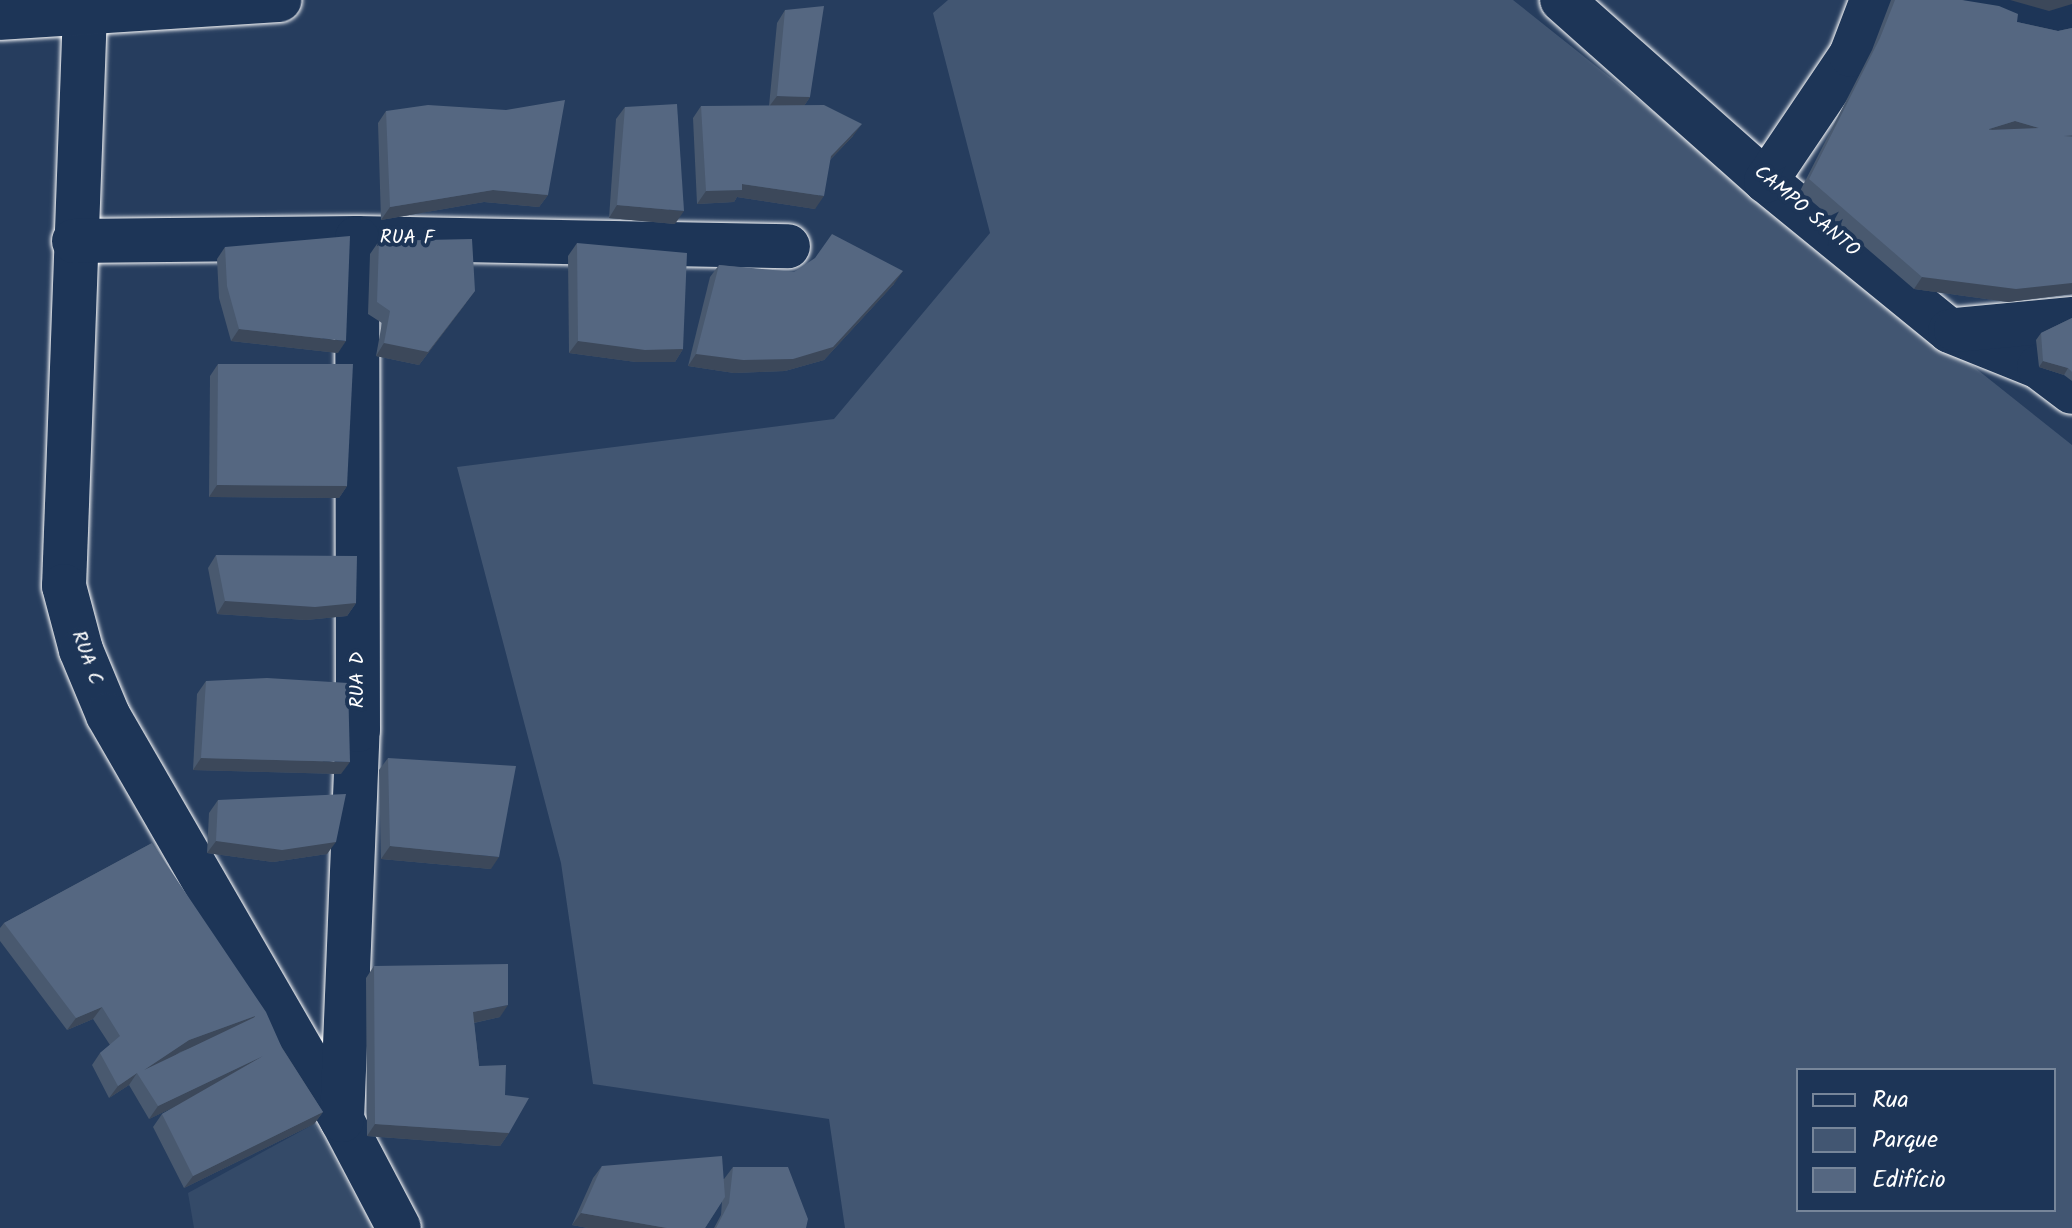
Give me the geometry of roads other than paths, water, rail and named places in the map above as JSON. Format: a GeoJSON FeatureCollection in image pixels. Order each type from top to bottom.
{"type":"FeatureCollection","features":[{"type":"Feature","properties":{"kind":"street"},"geometry":{"type":"LineString","coordinates":[[0,18],[279,0]]}},
{"type":"Feature","properties":{"kind":"street","name":"CAMPO SANTO"},"geometry":{"type":"LineString","coordinates":[[1562,0],[1766,181],[1950,331],[2039,367],[2072,392]]}},
{"type":"Feature","properties":{"kind":"street"},"geometry":{"type":"LineString","coordinates":[[1766,181],[1851,55],[1872,0]]}},
{"type":"Feature","properties":{"kind":"street"},"geometry":{"type":"LineString","coordinates":[[1982,0],[2072,22]]}},
{"type":"Feature","properties":{"kind":"street","name":"RUA C"},"geometry":{"type":"LineString","coordinates":[[85,11],[74,241],[64,586],[81,650],[108,715],[342,1120],[399,1228]]}},
{"type":"Feature","properties":{"kind":"street","name":"RUA F"},"geometry":{"type":"LineString","coordinates":[[74,241],[357,238],[788,246]]}},
{"type":"Feature","properties":{"kind":"street","name":"RUA D"},"geometry":{"type":"LineString","coordinates":[[342,1120],[358,730],[357,238]]}},
{"type":"Feature","properties":{"kind":"street"},"geometry":{"type":"LineString","coordinates":[[1950,331],[2072,319]]}}]}
